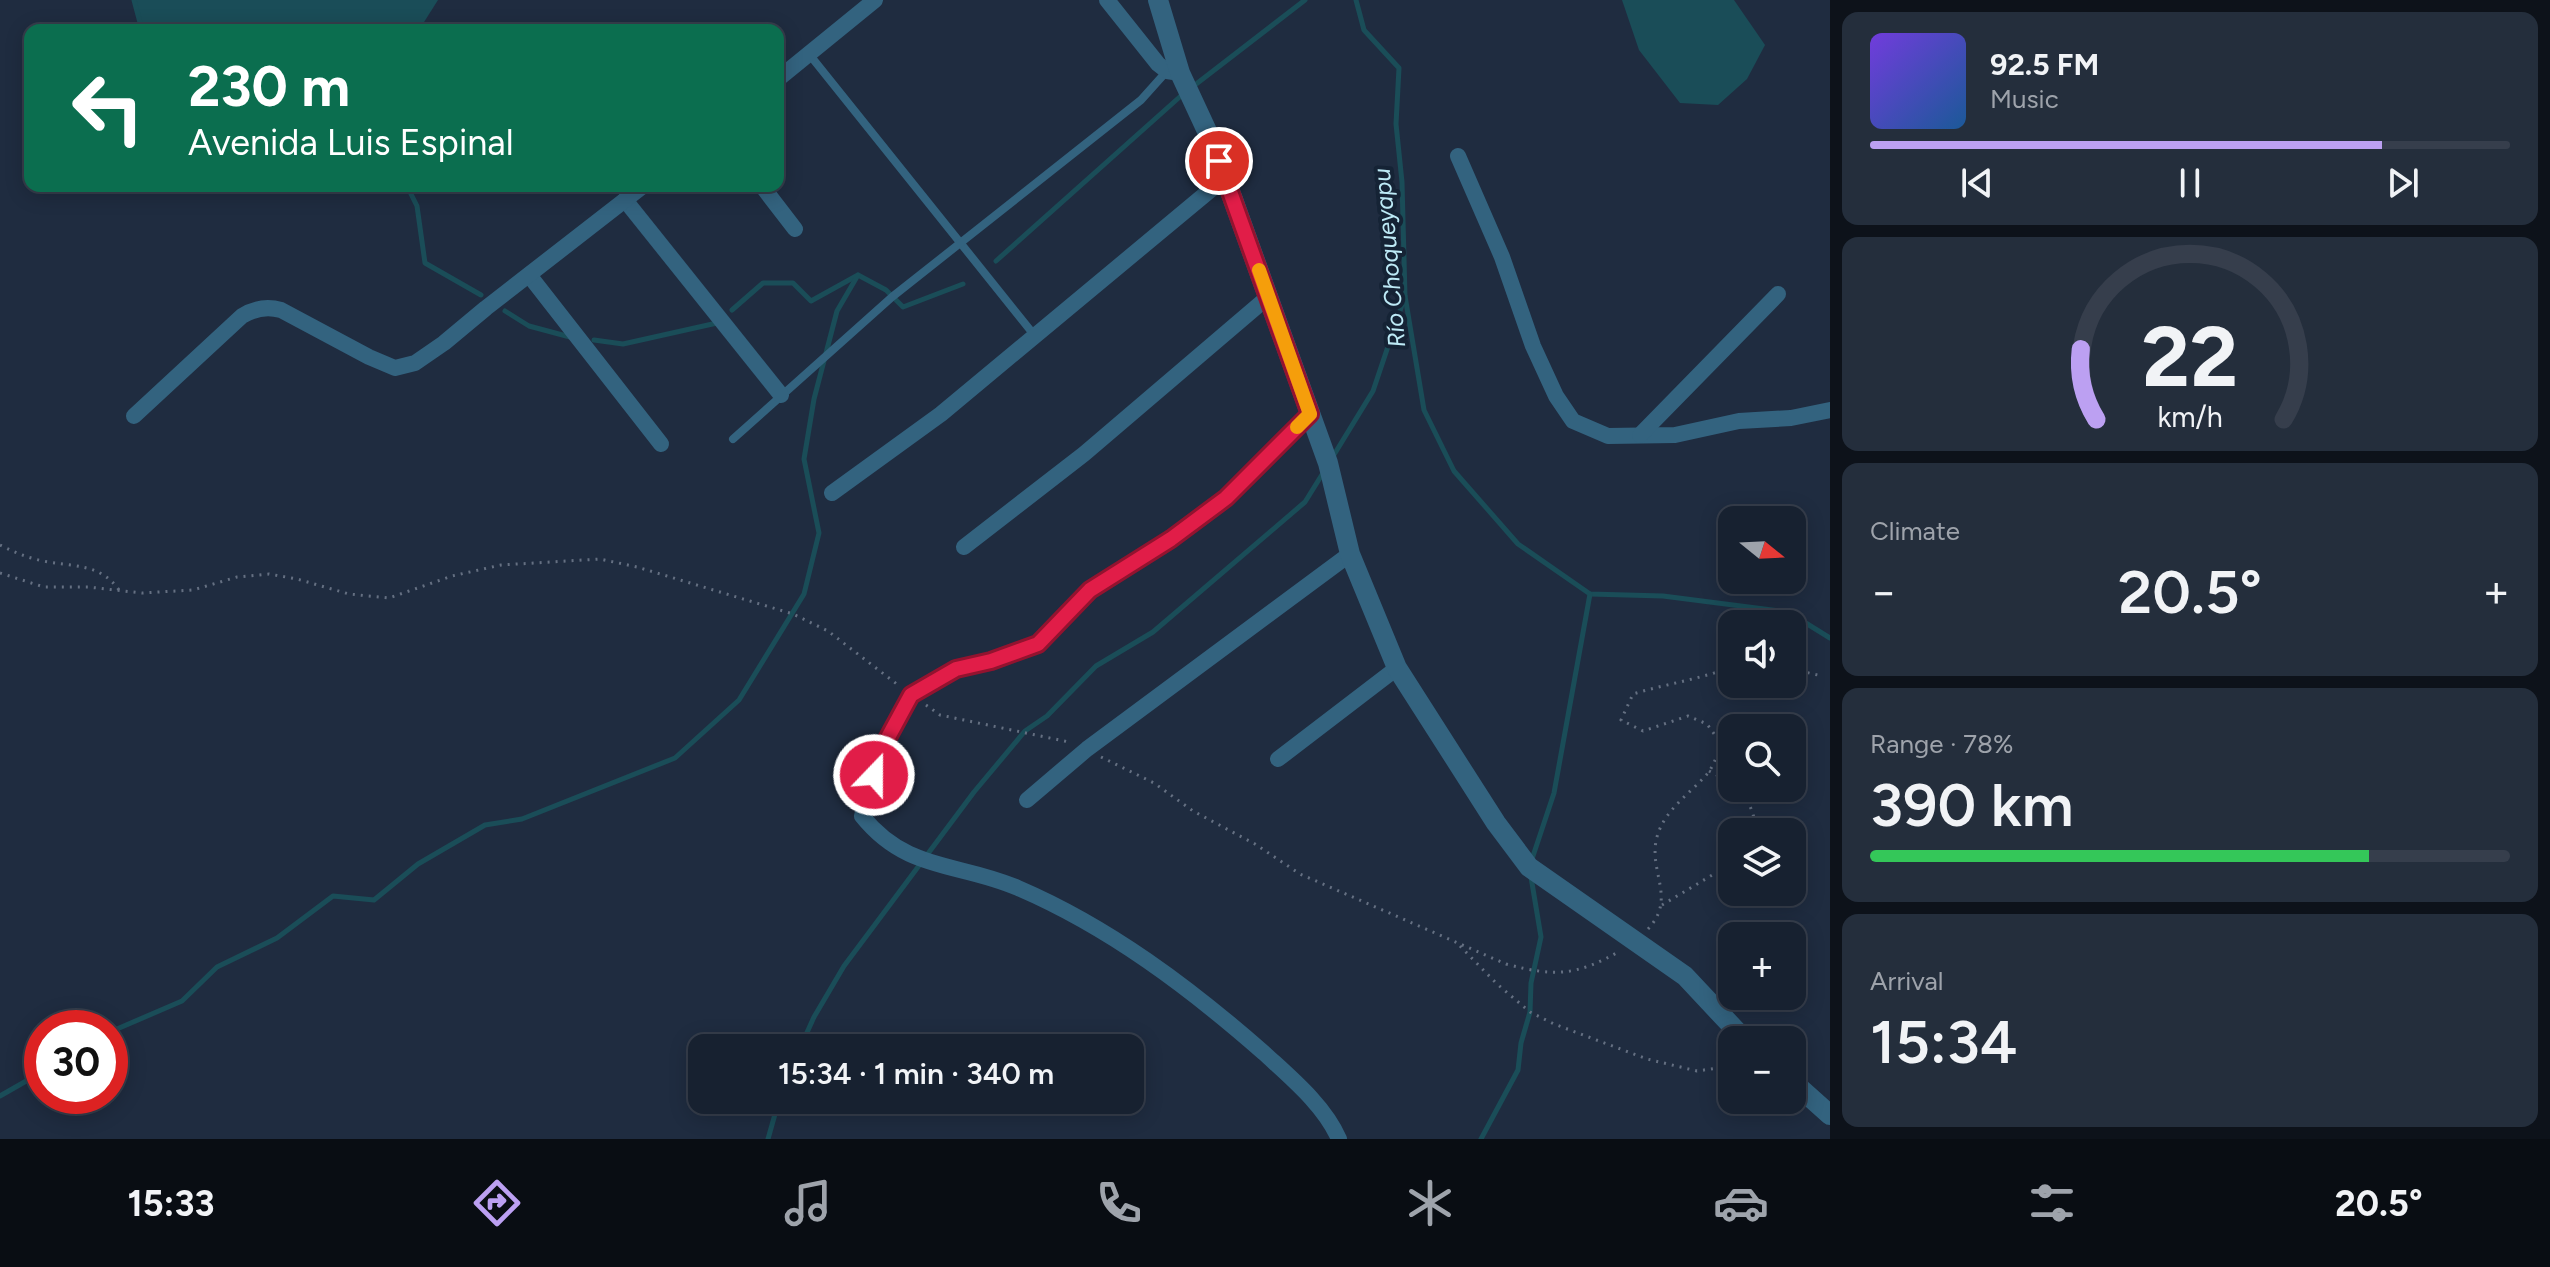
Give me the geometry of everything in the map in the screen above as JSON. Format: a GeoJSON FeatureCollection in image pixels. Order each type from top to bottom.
{"type":"FeatureCollection","features":[{"type":"Feature","properties":{"kind":"street"},"geometry":{"type":"LineString","coordinates":[[784,74],[875,0]]}},
{"type":"Feature","properties":{"kind":"street"},"geometry":{"type":"LineString","coordinates":[[1107,0],[1158,64],[1174,72]]}},
{"type":"Feature","properties":{"kind":"street"},"geometry":{"type":"LineString","coordinates":[[1158,0],[1174,72],[1226,177],[1328,465],[1350,554],[1397,668],[1496,823],[1529,867],[1685,976],[1732,1026]]}},
{"type":"Feature","properties":{"kind":"street"},"geometry":{"type":"LineString","coordinates":[[1458,156],[1502,257],[1533,346],[1556,396],[1573,421],[1608,436],[1675,435],[1739,421],[1791,418],[1830,410]]}},
{"type":"Feature","properties":{"kind":"street"},"geometry":{"type":"LineString","coordinates":[[832,493],[941,414],[1226,177]]}},
{"type":"Feature","properties":{"kind":"street"},"geometry":{"type":"LineString","coordinates":[[134,416],[242,316],[255,309],[281,310],[395,368],[415,363],[635,192]]}},
{"type":"Feature","properties":{"kind":"street"},"geometry":{"type":"LineString","coordinates":[[767,192],[795,229]]}},
{"type":"Feature","properties":{"kind":"street"},"geometry":{"type":"LineString","coordinates":[[625,200],[781,395]]}},
{"type":"Feature","properties":{"kind":"street"},"geometry":{"type":"LineString","coordinates":[[529,275],[661,444]]}},
{"type":"Feature","properties":{"kind":"street"},"geometry":{"type":"LineString","coordinates":[[1640,435],[1778,294]]}},
{"type":"Feature","properties":{"kind":"street"},"geometry":{"type":"LineString","coordinates":[[964,547],[1084,454],[1268,297]]}},
{"type":"Feature","properties":{"kind":"street"},"geometry":{"type":"LineString","coordinates":[[1310,414],[1226,498],[1171,539],[1090,590],[1038,644],[991,661],[956,669],[911,695],[879,754],[862,816],[879,837],[905,853],[939,867],[983,874],[1020,889],[1130,947],[1218,1012],[1289,1076],[1332,1122],[1339,1139]]}},
{"type":"Feature","properties":{"kind":"street"},"geometry":{"type":"LineString","coordinates":[[1027,800],[1087,749],[1350,554]]}},
{"type":"Feature","properties":{"kind":"street"},"geometry":{"type":"LineString","coordinates":[[1278,759],[1397,668]]}},
{"type":"Feature","properties":{"kind":"street"},"geometry":{"type":"LineString","coordinates":[[1806,1094],[1830,1115]]}},
{"type":"Feature","properties":{"kind":"lane"},"geometry":{"type":"LineString","coordinates":[[809,54],[1035,336]]}},
{"type":"Feature","properties":{"kind":"lane"},"geometry":{"type":"LineString","coordinates":[[733,439],[892,297],[1174,72]]}},
{"type":"Feature","properties":{"kind":"path"},"geometry":{"type":"LineString","coordinates":[[0,545],[44,561],[92,568],[110,579],[119,590]]}},
{"type":"Feature","properties":{"kind":"path"},"geometry":{"type":"LineString","coordinates":[[0,573],[13,580],[44,587],[142,593],[193,590],[237,577],[269,574],[349,594],[389,598],[452,576],[501,565],[600,559],[637,567],[793,614],[828,631],[940,715],[1080,744],[1154,783],[1193,811],[1255,844],[1300,874],[1506,964],[1534,972],[1559,974],[1604,960],[1638,941],[1656,921],[1662,905],[1655,861],[1656,840],[1666,816],[1709,771],[1722,745],[1707,724],[1688,716],[1643,731],[1621,720],[1633,694],[1718,672]]}},
{"type":"Feature","properties":{"kind":"path"},"geometry":{"type":"LineString","coordinates":[[1806,672],[1822,676]]}},
{"type":"Feature","properties":{"kind":"path"},"geometry":{"type":"LineString","coordinates":[[1709,771],[1718,776]]}},
{"type":"Feature","properties":{"kind":"path"},"geometry":{"type":"LineString","coordinates":[[1662,905],[1718,872]]}},
{"type":"Feature","properties":{"kind":"path"},"geometry":{"type":"LineString","coordinates":[[1458,943],[1497,984],[1530,1012],[1554,1024],[1659,1062],[1697,1071],[1718,1068]]}},
{"type":"Feature","properties":{"kind":"shaded area"},"geometry":{"type":"Polygon","coordinates":[[[134,0],[438,0],[423,24],[140,24],[134,0]]]}},
{"type":"Feature","properties":{"kind":"shaded area"},"geometry":{"type":"Polygon","coordinates":[[[1622,0],[1734,0],[1765,45],[1747,79],[1718,105],[1680,103],[1639,50],[1622,0]]]}},
{"type":"Feature","properties":{"kind":"waterway"},"geometry":{"type":"LineString","coordinates":[[134,0],[140,24]]}},
{"type":"Feature","properties":{"kind":"waterway"},"geometry":{"type":"LineString","coordinates":[[1191,88],[1305,0]]}},
{"type":"Feature","properties":{"kind":"waterway","name":"Río Choqueyapu"},"geometry":{"type":"LineString","coordinates":[[1356,0],[1364,30],[1399,68],[1396,124],[1402,182],[1405,296],[1424,410],[1454,471],[1518,544],[1590,594],[1663,596],[1788,612],[1830,638]]}},
{"type":"Feature","properties":{"kind":"waterway"},"geometry":{"type":"LineString","coordinates":[[996,261],[1183,94]]}},
{"type":"Feature","properties":{"kind":"waterway"},"geometry":{"type":"LineString","coordinates":[[410,192],[417,206],[425,263],[481,295]]}},
{"type":"Feature","properties":{"kind":"waterway"},"geometry":{"type":"LineString","coordinates":[[732,310],[763,283],[793,283],[811,301],[858,275],[886,290],[903,307],[963,284]]}},
{"type":"Feature","properties":{"kind":"waterway"},"geometry":{"type":"LineString","coordinates":[[128,1024],[182,1001],[217,967],[277,938],[333,896],[374,900],[418,864],[485,825],[522,819],[675,758],[739,700],[804,594],[819,533],[804,459],[814,399],[837,311],[858,275]]}},
{"type":"Feature","properties":{"kind":"waterway"},"geometry":{"type":"LineString","coordinates":[[1332,458],[1373,391],[1405,296]]}},
{"type":"Feature","properties":{"kind":"waterway"},"geometry":{"type":"LineString","coordinates":[[505,311],[529,326],[570,337]]}},
{"type":"Feature","properties":{"kind":"waterway"},"geometry":{"type":"LineString","coordinates":[[594,340],[623,344],[717,323]]}},
{"type":"Feature","properties":{"kind":"waterway"},"geometry":{"type":"LineString","coordinates":[[806,1034],[844,966],[974,792],[1025,731],[1047,716],[1096,666],[1153,632],[1305,502],[1323,473]]}},
{"type":"Feature","properties":{"kind":"waterway"},"geometry":{"type":"LineString","coordinates":[[1532,859],[1554,793],[1590,594]]}},
{"type":"Feature","properties":{"kind":"waterway"},"geometry":{"type":"LineString","coordinates":[[1481,1139],[1518,1070],[1521,1043],[1530,1012],[1531,983],[1541,937],[1531,877]]}},
{"type":"Feature","properties":{"kind":"waterway"},"geometry":{"type":"LineString","coordinates":[[0,1096],[24,1082]]}},
{"type":"Feature","properties":{"kind":"waterway"},"geometry":{"type":"LineString","coordinates":[[768,1139],[775,1114]]}},
{"type":"Feature","properties":{"kind":"slow traffic"},"geometry":{"type":"LineString","coordinates":[[1259,270],[1310,414],[1297,427]]}},
{"type":"Feature","properties":{"kind":"route"},"geometry":{"type":"LineString","coordinates":[[874,775],[879,754],[911,695],[956,669],[991,661],[1038,644],[1090,590],[1171,539],[1226,498],[1310,414],[1219,161]]}}]}
